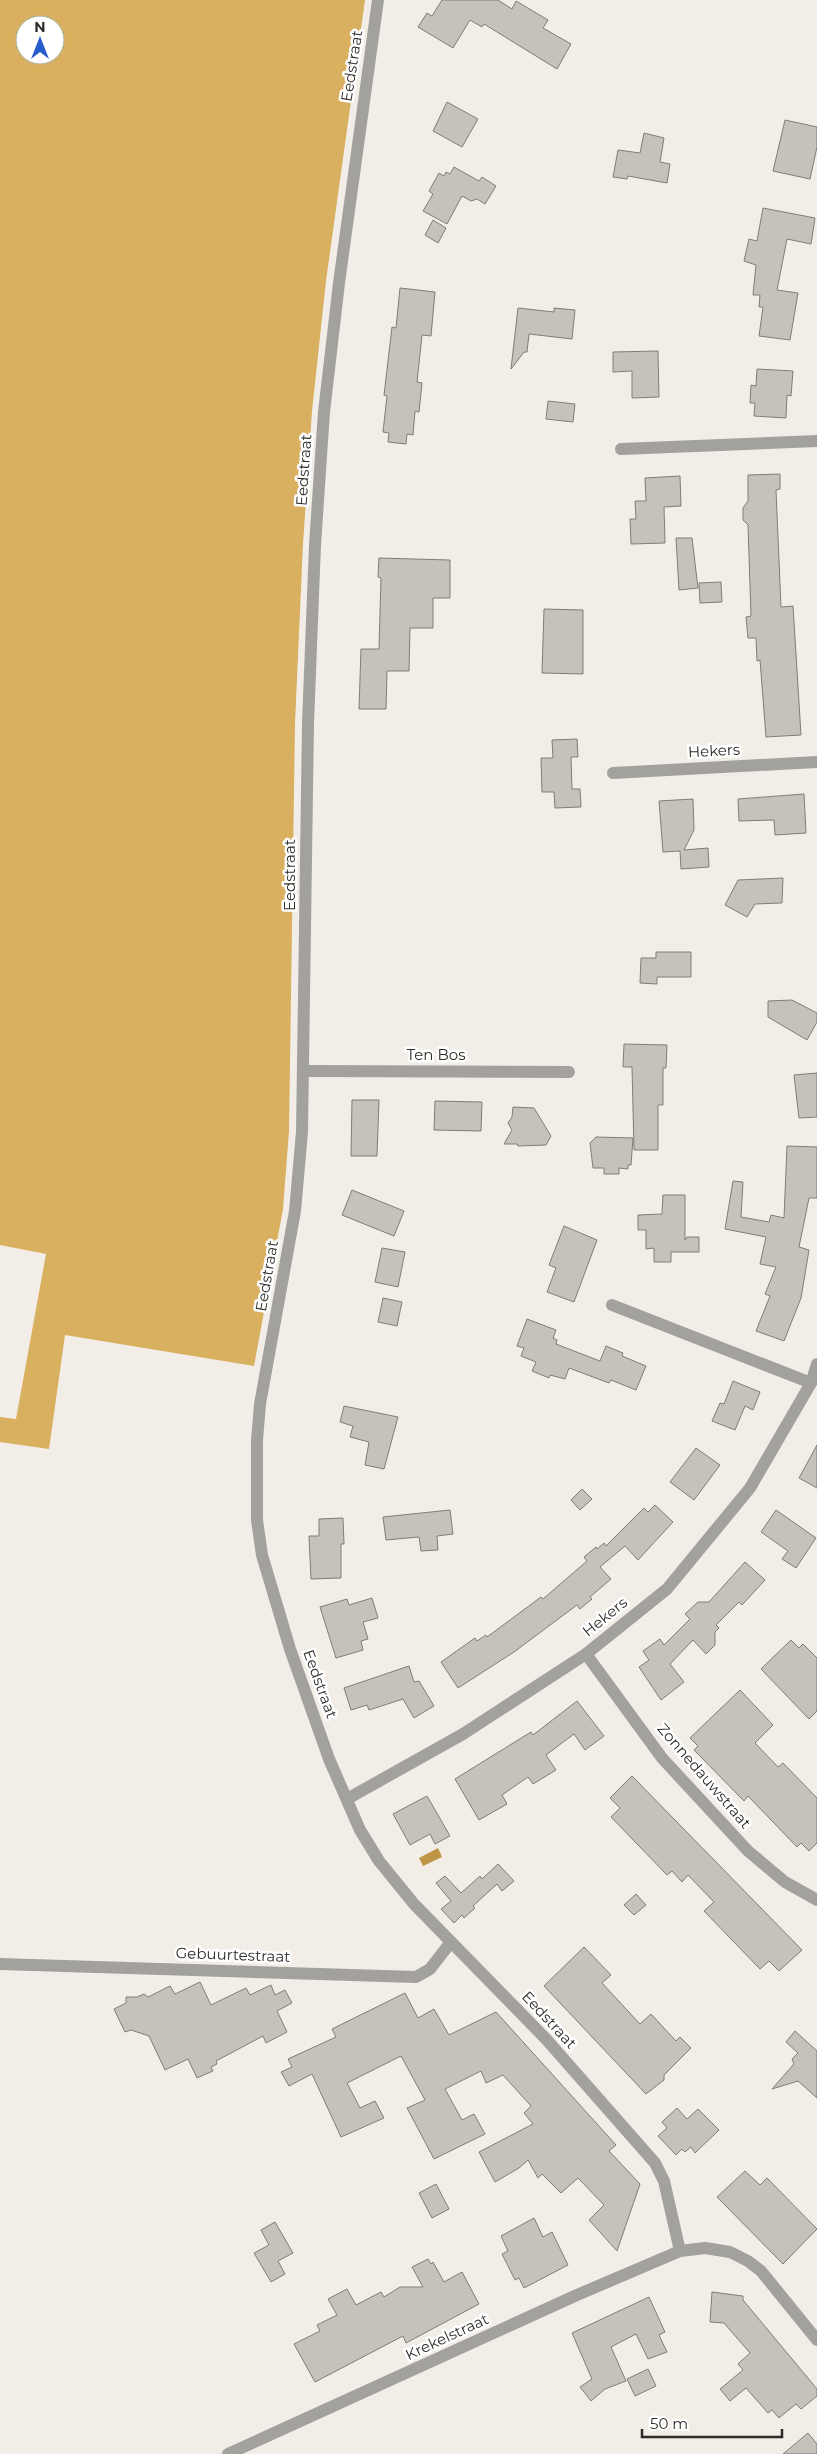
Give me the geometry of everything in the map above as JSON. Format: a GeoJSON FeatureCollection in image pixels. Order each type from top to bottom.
{"type":"FeatureCollection","features":[{"type":"Feature","properties":{"kind":"street","name":"Eedstraat"},"geometry":{"type":"LineString","coordinates":[[378,0],[338,283],[324,412],[310,638],[302,1132],[295,1211],[260,1404],[256,1440],[256,1520],[262,1555],[290,1649],[329,1759],[360,1830],[379,1861],[414,1904],[546,2039],[656,2163],[664,2181],[680,2251]]}},
{"type":"Feature","properties":{"kind":"street"},"geometry":{"type":"LineString","coordinates":[[621,449],[817,441]]}},
{"type":"Feature","properties":{"kind":"street","name":"Hekers"},"geometry":{"type":"LineString","coordinates":[[613,773],[817,762]]}},
{"type":"Feature","properties":{"kind":"street","name":"Ten Bos"},"geometry":{"type":"LineString","coordinates":[[304,1071],[568,1072]]}},
{"type":"Feature","properties":{"kind":"street"},"geometry":{"type":"LineString","coordinates":[[612,1305],[810,1383]]}},
{"type":"Feature","properties":{"kind":"street","name":"Hekers"},"geometry":{"type":"LineString","coordinates":[[347,1798],[463,1734],[586,1654],[667,1588],[750,1488],[810,1383],[817,1364]]}},
{"type":"Feature","properties":{"kind":"street","name":"Zonnedauwstraat"},"geometry":{"type":"LineString","coordinates":[[586,1654],[662,1758],[748,1851],[785,1882],[817,1900]]}},
{"type":"Feature","properties":{"kind":"street","name":"Gebuurtestraat"},"geometry":{"type":"LineString","coordinates":[[0,1964],[416,1977],[430,1969],[451,1942]]}},
{"type":"Feature","properties":{"kind":"street"},"geometry":{"type":"LineString","coordinates":[[680,2251],[705,2248],[730,2252],[748,2261],[761,2270],[817,2340]]}},
{"type":"Feature","properties":{"kind":"street","name":"Krekelstraat"},"geometry":{"type":"LineString","coordinates":[[228,2454],[577,2295],[680,2251]]}},
{"type":"Feature","properties":{"kind":"shaded area"},"geometry":{"type":"Polygon","coordinates":[[[0,0],[365,0],[326,281],[312,411],[303,544],[295,723],[289,1131],[283,1209],[254,1366],[65,1335],[49,1449],[0,1442],[0,1417],[16,1419],[46,1254],[0,1245],[0,0]]]}},
{"type":"Feature","properties":{"kind":"shaded area"},"geometry":{"type":"Polygon","coordinates":[[[438,1848],[442,1857],[423,1866],[419,1858],[438,1848]]]}},
{"type":"Feature","properties":{"kind":"building"},"geometry":{"type":"Polygon","coordinates":[[[442,0],[498,0],[512,9],[516,1],[548,20],[543,28],[571,44],[557,69],[484,24],[482,27],[470,20],[453,48],[418,27],[427,13],[432,16],[442,0]]]}},
{"type":"Feature","properties":{"kind":"building"},"geometry":{"type":"Polygon","coordinates":[[[447,102],[478,119],[462,147],[433,131],[447,102]]]}},
{"type":"Feature","properties":{"kind":"building"},"geometry":{"type":"Polygon","coordinates":[[[785,120],[817,127],[817,147],[810,179],[773,171],[785,120]]]}},
{"type":"Feature","properties":{"kind":"building"},"geometry":{"type":"Polygon","coordinates":[[[644,133],[664,138],[660,162],[670,164],[667,183],[628,176],[627,179],[613,177],[618,150],[640,153],[644,133]]]}},
{"type":"Feature","properties":{"kind":"building"},"geometry":{"type":"Polygon","coordinates":[[[454,167],[479,181],[482,177],[496,186],[485,204],[477,199],[471,201],[462,196],[447,224],[423,211],[433,194],[429,191],[439,173],[444,176],[446,172],[450,174],[454,167]]]}},
{"type":"Feature","properties":{"kind":"building"},"geometry":{"type":"Polygon","coordinates":[[[763,208],[815,218],[811,244],[787,239],[777,290],[798,293],[790,340],[759,336],[763,307],[759,307],[760,295],[753,295],[756,265],[744,261],[749,239],[757,241],[763,208]]]}},
{"type":"Feature","properties":{"kind":"building"},"geometry":{"type":"Polygon","coordinates":[[[433,220],[446,228],[438,243],[425,235],[433,220]]]}},
{"type":"Feature","properties":{"kind":"building"},"geometry":{"type":"Polygon","coordinates":[[[400,288],[435,292],[431,336],[422,335],[417,382],[422,383],[419,412],[415,411],[413,435],[407,434],[406,444],[388,442],[389,433],[383,432],[387,396],[384,395],[392,327],[396,328],[400,288]]]}},
{"type":"Feature","properties":{"kind":"building"},"geometry":{"type":"Polygon","coordinates":[[[518,308],[554,312],[554,308],[575,310],[572,339],[529,334],[527,352],[524,352],[511,369],[518,308]]]}},
{"type":"Feature","properties":{"kind":"building"},"geometry":{"type":"Polygon","coordinates":[[[658,351],[659,397],[632,398],[632,371],[613,372],[613,352],[658,351]]]}},
{"type":"Feature","properties":{"kind":"building"},"geometry":{"type":"Polygon","coordinates":[[[757,369],[793,371],[791,396],[787,395],[786,418],[754,416],[755,403],[750,403],[751,385],[756,386],[757,369]]]}},
{"type":"Feature","properties":{"kind":"building"},"geometry":{"type":"Polygon","coordinates":[[[548,401],[575,404],[573,422],[546,419],[548,401]]]}},
{"type":"Feature","properties":{"kind":"building"},"geometry":{"type":"Polygon","coordinates":[[[780,474],[780,489],[776,490],[781,607],[793,606],[801,735],[766,737],[760,660],[757,661],[756,638],[748,638],[746,617],[751,616],[748,525],[743,520],[743,508],[748,501],[748,475],[780,474]]]}},
{"type":"Feature","properties":{"kind":"building"},"geometry":{"type":"Polygon","coordinates":[[[680,476],[681,506],[664,507],[665,543],[631,544],[630,519],[636,519],[635,501],[646,501],[645,478],[680,476]]]}},
{"type":"Feature","properties":{"kind":"building"},"geometry":{"type":"Polygon","coordinates":[[[676,538],[692,538],[698,588],[679,590],[676,538]]]}},
{"type":"Feature","properties":{"kind":"building"},"geometry":{"type":"Polygon","coordinates":[[[379,558],[450,560],[450,598],[433,598],[433,628],[410,628],[409,671],[387,671],[386,709],[359,709],[361,649],[379,649],[381,578],[378,577],[379,558]]]}},
{"type":"Feature","properties":{"kind":"building"},"geometry":{"type":"Polygon","coordinates":[[[721,582],[722,602],[700,603],[699,583],[721,582]]]}},
{"type":"Feature","properties":{"kind":"building"},"geometry":{"type":"Polygon","coordinates":[[[544,609],[583,610],[583,674],[542,673],[544,609]]]}},
{"type":"Feature","properties":{"kind":"building"},"geometry":{"type":"Polygon","coordinates":[[[577,739],[578,757],[571,757],[572,789],[580,789],[581,807],[555,808],[554,792],[542,792],[541,758],[553,758],[552,740],[577,739]]]}},
{"type":"Feature","properties":{"kind":"building"},"geometry":{"type":"Polygon","coordinates":[[[804,794],[806,833],[775,835],[774,820],[739,821],[738,799],[804,794]]]}},
{"type":"Feature","properties":{"kind":"building"},"geometry":{"type":"Polygon","coordinates":[[[693,799],[694,830],[684,850],[708,848],[709,867],[681,869],[680,851],[663,852],[659,801],[693,799]]]}},
{"type":"Feature","properties":{"kind":"building"},"geometry":{"type":"Polygon","coordinates":[[[783,878],[782,903],[755,904],[747,917],[725,905],[738,880],[783,878]]]}},
{"type":"Feature","properties":{"kind":"building"},"geometry":{"type":"Polygon","coordinates":[[[656,952],[691,952],[691,977],[657,977],[657,984],[640,983],[641,958],[656,958],[656,952]]]}},
{"type":"Feature","properties":{"kind":"building"},"geometry":{"type":"Polygon","coordinates":[[[792,1000],[817,1013],[817,1022],[807,1040],[768,1017],[768,1001],[792,1000]]]}},
{"type":"Feature","properties":{"kind":"building"},"geometry":{"type":"Polygon","coordinates":[[[624,1044],[667,1045],[666,1068],[663,1068],[663,1105],[658,1105],[658,1150],[634,1150],[632,1067],[623,1067],[624,1044]]]}},
{"type":"Feature","properties":{"kind":"building"},"geometry":{"type":"Polygon","coordinates":[[[817,1073],[817,1117],[799,1118],[794,1075],[817,1073]]]}},
{"type":"Feature","properties":{"kind":"building"},"geometry":{"type":"Polygon","coordinates":[[[352,1100],[379,1100],[377,1156],[351,1156],[352,1100]]]}},
{"type":"Feature","properties":{"kind":"building"},"geometry":{"type":"Polygon","coordinates":[[[435,1101],[482,1102],[481,1131],[434,1130],[435,1101]]]}},
{"type":"Feature","properties":{"kind":"building"},"geometry":{"type":"Polygon","coordinates":[[[513,1107],[534,1108],[551,1136],[546,1145],[518,1146],[517,1144],[504,1144],[512,1130],[508,1123],[512,1117],[513,1107]]]}},
{"type":"Feature","properties":{"kind":"building"},"geometry":{"type":"Polygon","coordinates":[[[596,1137],[633,1138],[631,1165],[628,1165],[628,1169],[619,1168],[619,1174],[604,1174],[604,1168],[593,1168],[590,1143],[596,1137]]]}},
{"type":"Feature","properties":{"kind":"building"},"geometry":{"type":"Polygon","coordinates":[[[787,1146],[817,1147],[817,1198],[809,1198],[799,1247],[809,1250],[801,1298],[784,1341],[756,1331],[770,1296],[765,1294],[776,1267],[760,1264],[766,1237],[725,1229],[733,1181],[743,1182],[741,1217],[769,1222],[771,1215],[784,1218],[787,1146]]]}},
{"type":"Feature","properties":{"kind":"building"},"geometry":{"type":"Polygon","coordinates":[[[352,1190],[404,1211],[394,1236],[342,1215],[352,1190]]]}},
{"type":"Feature","properties":{"kind":"building"},"geometry":{"type":"Polygon","coordinates":[[[663,1195],[685,1195],[685,1240],[687,1237],[699,1237],[699,1252],[671,1252],[671,1262],[654,1262],[654,1248],[646,1249],[646,1230],[638,1230],[638,1215],[662,1214],[663,1195]]]}},
{"type":"Feature","properties":{"kind":"building"},"geometry":{"type":"Polygon","coordinates":[[[564,1226],[597,1240],[574,1302],[547,1292],[556,1268],[549,1265],[564,1226]]]}},
{"type":"Feature","properties":{"kind":"building"},"geometry":{"type":"Polygon","coordinates":[[[382,1248],[405,1252],[398,1287],[375,1282],[382,1248]]]}},
{"type":"Feature","properties":{"kind":"building"},"geometry":{"type":"Polygon","coordinates":[[[383,1298],[402,1302],[397,1326],[378,1322],[383,1298]]]}},
{"type":"Feature","properties":{"kind":"building"},"geometry":{"type":"Polygon","coordinates":[[[527,1319],[556,1330],[553,1338],[557,1340],[556,1344],[600,1361],[606,1346],[623,1353],[622,1356],[646,1366],[636,1390],[611,1380],[609,1383],[569,1368],[565,1379],[550,1375],[549,1378],[532,1371],[536,1362],[521,1356],[524,1348],[517,1346],[527,1319]]]}},
{"type":"Feature","properties":{"kind":"building"},"geometry":{"type":"Polygon","coordinates":[[[733,1381],[760,1392],[753,1410],[745,1406],[735,1430],[712,1421],[720,1403],[724,1404],[733,1381]]]}},
{"type":"Feature","properties":{"kind":"building"},"geometry":{"type":"Polygon","coordinates":[[[344,1406],[398,1417],[384,1469],[365,1465],[369,1442],[350,1437],[353,1426],[340,1422],[344,1406]]]}},
{"type":"Feature","properties":{"kind":"building"},"geometry":{"type":"Polygon","coordinates":[[[817,1445],[817,1488],[799,1478],[817,1445]]]}},
{"type":"Feature","properties":{"kind":"building"},"geometry":{"type":"Polygon","coordinates":[[[696,1448],[720,1465],[694,1500],[670,1482],[696,1448]]]}},
{"type":"Feature","properties":{"kind":"building"},"geometry":{"type":"Polygon","coordinates":[[[582,1489],[592,1499],[580,1510],[571,1500],[582,1489]]]}},
{"type":"Feature","properties":{"kind":"building"},"geometry":{"type":"Polygon","coordinates":[[[655,1505],[673,1522],[638,1560],[625,1546],[600,1567],[611,1579],[590,1597],[592,1599],[580,1609],[577,1605],[514,1652],[458,1688],[441,1662],[475,1638],[477,1641],[486,1635],[487,1637],[541,1597],[543,1599],[587,1561],[584,1557],[604,1543],[606,1546],[644,1508],[648,1512],[655,1505]]]}},
{"type":"Feature","properties":{"kind":"building"},"geometry":{"type":"Polygon","coordinates":[[[450,1510],[453,1534],[437,1536],[438,1550],[421,1551],[419,1537],[386,1540],[383,1517],[450,1510]]]}},
{"type":"Feature","properties":{"kind":"building"},"geometry":{"type":"Polygon","coordinates":[[[776,1510],[816,1538],[796,1568],[782,1559],[788,1551],[761,1532],[776,1510]]]}},
{"type":"Feature","properties":{"kind":"building"},"geometry":{"type":"Polygon","coordinates":[[[343,1518],[344,1544],[341,1544],[341,1578],[311,1579],[309,1536],[319,1536],[319,1519],[343,1518]]]}},
{"type":"Feature","properties":{"kind":"building"},"geometry":{"type":"Polygon","coordinates":[[[745,1562],[765,1580],[742,1605],[739,1602],[716,1625],[719,1628],[715,1632],[715,1645],[706,1654],[693,1640],[670,1664],[684,1682],[661,1700],[639,1667],[649,1660],[643,1651],[660,1639],[664,1645],[690,1619],[685,1614],[698,1602],[709,1602],[745,1562]]]}},
{"type":"Feature","properties":{"kind":"building"},"geometry":{"type":"Polygon","coordinates":[[[372,1598],[378,1618],[363,1622],[368,1639],[361,1641],[363,1650],[336,1658],[320,1607],[347,1599],[349,1605],[372,1598]]]}},
{"type":"Feature","properties":{"kind":"building"},"geometry":{"type":"Polygon","coordinates":[[[791,1640],[799,1648],[803,1644],[817,1658],[817,1711],[809,1719],[761,1669],[791,1640]]]}},
{"type":"Feature","properties":{"kind":"building"},"geometry":{"type":"Polygon","coordinates":[[[409,1666],[414,1682],[419,1681],[434,1706],[414,1718],[403,1699],[369,1710],[367,1705],[351,1710],[344,1688],[409,1666]]]}},
{"type":"Feature","properties":{"kind":"building"},"geometry":{"type":"Polygon","coordinates":[[[740,1690],[773,1725],[755,1743],[778,1767],[783,1763],[817,1798],[817,1843],[809,1851],[801,1843],[797,1847],[748,1796],[744,1801],[694,1750],[698,1746],[690,1738],[740,1690]]]}},
{"type":"Feature","properties":{"kind":"building"},"geometry":{"type":"Polygon","coordinates":[[[577,1701],[604,1736],[585,1750],[574,1734],[546,1755],[556,1770],[533,1784],[528,1777],[502,1795],[507,1804],[479,1820],[455,1779],[531,1732],[533,1735],[577,1701]]]}},
{"type":"Feature","properties":{"kind":"building"},"geometry":{"type":"Polygon","coordinates":[[[632,1776],[802,1950],[779,1971],[769,1961],[760,1969],[704,1911],[714,1902],[688,1875],[682,1882],[672,1871],[667,1875],[611,1817],[620,1808],[610,1798],[632,1776]]]}},
{"type":"Feature","properties":{"kind":"building"},"geometry":{"type":"Polygon","coordinates":[[[427,1796],[450,1836],[435,1844],[430,1834],[410,1845],[393,1814],[427,1796]]]}},
{"type":"Feature","properties":{"kind":"building"},"geometry":{"type":"Polygon","coordinates":[[[498,1864],[514,1881],[502,1891],[497,1884],[473,1906],[475,1908],[464,1918],[462,1915],[454,1923],[441,1909],[451,1901],[436,1883],[445,1876],[461,1893],[480,1876],[482,1879],[498,1864]]]}},
{"type":"Feature","properties":{"kind":"building"},"geometry":{"type":"Polygon","coordinates":[[[636,1894],[646,1905],[634,1915],[624,1905],[636,1894]]]}},
{"type":"Feature","properties":{"kind":"building"},"geometry":{"type":"Polygon","coordinates":[[[584,1947],[611,1975],[602,1983],[640,2024],[651,2014],[676,2041],[680,2037],[691,2048],[664,2075],[664,2080],[646,2094],[544,1986],[584,1947]]]}},
{"type":"Feature","properties":{"kind":"building"},"geometry":{"type":"Polygon","coordinates":[[[200,1982],[211,2005],[246,1988],[250,1995],[271,1985],[275,1995],[285,1990],[292,2003],[277,2011],[287,2032],[266,2043],[263,2036],[216,2061],[217,2064],[211,2067],[213,2071],[197,2078],[188,2059],[165,2070],[149,2036],[131,2030],[125,2032],[114,2009],[126,2003],[126,1997],[137,1997],[144,1994],[148,1997],[170,1986],[175,1994],[200,1982]]]}},
{"type":"Feature","properties":{"kind":"building"},"geometry":{"type":"Polygon","coordinates":[[[405,1993],[418,2018],[434,2009],[449,2035],[496,2012],[616,2145],[609,2151],[640,2184],[617,2251],[589,2220],[604,2205],[578,2178],[561,2193],[542,2174],[538,2178],[528,2160],[519,2168],[495,2182],[479,2152],[533,2124],[524,2113],[531,2106],[503,2075],[486,2083],[481,2071],[445,2089],[462,2120],[474,2114],[485,2134],[434,2159],[407,2108],[425,2100],[401,2056],[347,2083],[360,2108],[375,2101],[384,2118],[341,2137],[312,2074],[289,2086],[281,2072],[292,2067],[288,2059],[336,2037],[332,2029],[405,1993]]]}},
{"type":"Feature","properties":{"kind":"building"},"geometry":{"type":"Polygon","coordinates":[[[795,2031],[817,2051],[817,2098],[798,2081],[772,2089],[794,2064],[792,2059],[798,2053],[786,2042],[795,2031]]]}},
{"type":"Feature","properties":{"kind":"building"},"geometry":{"type":"Polygon","coordinates":[[[677,2108],[687,2119],[698,2109],[719,2130],[695,2153],[691,2147],[685,2152],[682,2149],[676,2155],[658,2136],[667,2128],[662,2122],[677,2108]]]}},
{"type":"Feature","properties":{"kind":"building"},"geometry":{"type":"Polygon","coordinates":[[[745,2171],[760,2185],[767,2178],[817,2229],[783,2264],[717,2197],[745,2171]]]}},
{"type":"Feature","properties":{"kind":"building"},"geometry":{"type":"Polygon","coordinates":[[[436,2184],[449,2209],[432,2218],[419,2193],[436,2184]]]}},
{"type":"Feature","properties":{"kind":"building"},"geometry":{"type":"Polygon","coordinates":[[[534,2218],[543,2237],[552,2232],[568,2265],[524,2288],[519,2278],[515,2280],[502,2254],[508,2251],[501,2236],[534,2218]]]}},
{"type":"Feature","properties":{"kind":"building"},"geometry":{"type":"Polygon","coordinates":[[[275,2222],[293,2253],[278,2261],[285,2274],[271,2282],[254,2253],[269,2245],[261,2230],[275,2222]]]}},
{"type":"Feature","properties":{"kind":"building"},"geometry":{"type":"Polygon","coordinates":[[[428,2259],[431,2264],[433,2262],[444,2282],[462,2272],[479,2304],[406,2343],[403,2336],[315,2382],[294,2344],[320,2331],[317,2325],[337,2315],[328,2299],[347,2289],[356,2305],[381,2292],[384,2297],[400,2287],[423,2287],[412,2267],[428,2259]]]}},
{"type":"Feature","properties":{"kind":"building"},"geometry":{"type":"Polygon","coordinates":[[[712,2292],[743,2296],[743,2300],[817,2389],[817,2396],[801,2409],[796,2404],[779,2418],[772,2410],[768,2413],[746,2388],[730,2401],[720,2389],[743,2370],[738,2364],[750,2353],[724,2323],[710,2322],[712,2292]]]}},
{"type":"Feature","properties":{"kind":"building"},"geometry":{"type":"Polygon","coordinates":[[[649,2297],[665,2332],[659,2335],[667,2352],[648,2359],[636,2334],[611,2347],[626,2381],[605,2389],[591,2401],[580,2387],[592,2379],[572,2333],[649,2297]]]}},
{"type":"Feature","properties":{"kind":"building"},"geometry":{"type":"Polygon","coordinates":[[[648,2369],[656,2386],[635,2396],[627,2379],[648,2369]]]}},
{"type":"Feature","properties":{"kind":"building"},"geometry":{"type":"Polygon","coordinates":[[[808,2433],[817,2444],[817,2454],[783,2454],[808,2433]]]}}]}
